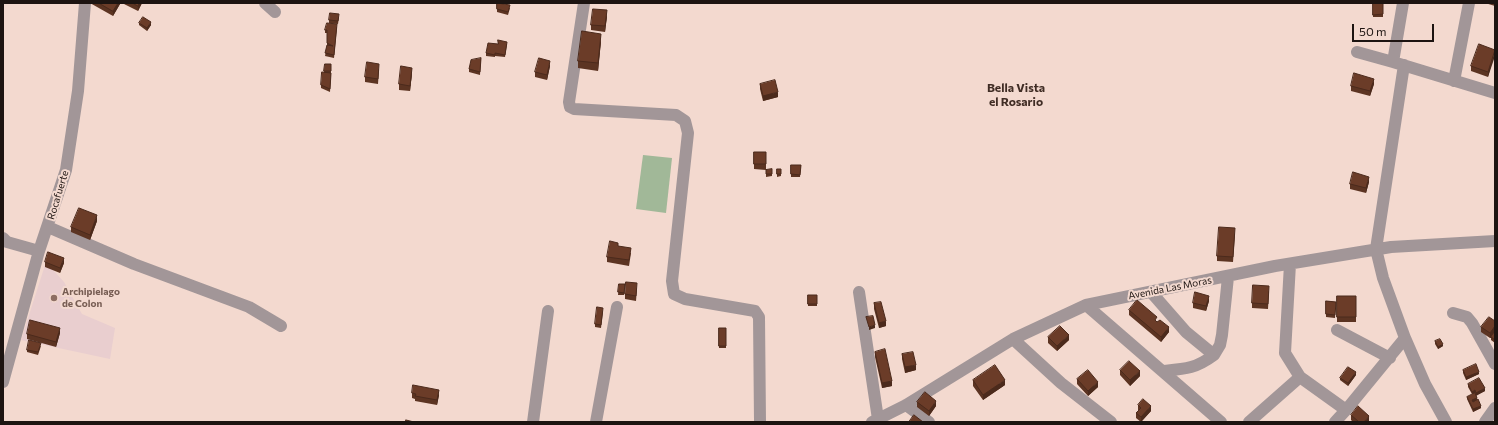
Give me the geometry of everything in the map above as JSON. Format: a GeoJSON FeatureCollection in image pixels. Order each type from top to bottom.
{"type":"FeatureCollection","features":[{"type":"Feature","properties":{"kind":"street","name":"Rocafuerte"},"geometry":{"type":"LineString","coordinates":[[3,382],[39,251],[66,170],[78,91],[86,3]]}},
{"type":"Feature","properties":{"kind":"street"},"geometry":{"type":"LineString","coordinates":[[265,3],[275,12]]}},
{"type":"Feature","properties":{"kind":"street"},"geometry":{"type":"LineString","coordinates":[[584,3],[569,102],[570,107],[574,109],[676,115],[685,121],[688,133],[672,281],[674,294],[685,299],[755,311],[759,317],[760,422]]}},
{"type":"Feature","properties":{"kind":"street"},"geometry":{"type":"LineString","coordinates":[[1402,3],[1399,63],[1376,249],[1383,278],[1405,338],[1425,384],[1446,422]]}},
{"type":"Feature","properties":{"kind":"street"},"geometry":{"type":"LineString","coordinates":[[1454,81],[1469,3]]}},
{"type":"Feature","properties":{"kind":"street"},"geometry":{"type":"LineString","coordinates":[[1357,52],[1399,63],[1495,93]]}},
{"type":"Feature","properties":{"kind":"street"},"geometry":{"type":"LineString","coordinates":[[48,227],[134,264],[249,307],[281,326]]}},
{"type":"Feature","properties":{"kind":"street"},"geometry":{"type":"LineString","coordinates":[[3,238],[7,242],[39,251]]}},
{"type":"Feature","properties":{"kind":"street","name":"Avenida Las Moras"},"geometry":{"type":"LineString","coordinates":[[875,420],[906,405],[1013,339],[1086,305],[1290,264],[1376,249],[1495,241]]}},
{"type":"Feature","properties":{"kind":"street"},"geometry":{"type":"LineString","coordinates":[[1290,264],[1285,353],[1300,377],[1346,410]]}},
{"type":"Feature","properties":{"kind":"street"},"geometry":{"type":"LineString","coordinates":[[1162,371],[1191,369],[1201,365],[1214,355],[1220,345],[1222,335],[1228,277]]}},
{"type":"Feature","properties":{"kind":"street"},"geometry":{"type":"LineString","coordinates":[[859,292],[875,420]]}},
{"type":"Feature","properties":{"kind":"street"},"geometry":{"type":"LineString","coordinates":[[1152,292],[1186,332],[1214,355]]}},
{"type":"Feature","properties":{"kind":"street"},"geometry":{"type":"LineString","coordinates":[[1086,305],[1221,422]]}},
{"type":"Feature","properties":{"kind":"street"},"geometry":{"type":"LineString","coordinates":[[596,422],[617,307]]}},
{"type":"Feature","properties":{"kind":"street"},"geometry":{"type":"LineString","coordinates":[[533,422],[548,311]]}},
{"type":"Feature","properties":{"kind":"street"},"geometry":{"type":"LineString","coordinates":[[1453,313],[1467,317],[1472,323],[1495,364]]}},
{"type":"Feature","properties":{"kind":"street"},"geometry":{"type":"LineString","coordinates":[[1336,330],[1390,358]]}},
{"type":"Feature","properties":{"kind":"street"},"geometry":{"type":"LineString","coordinates":[[1337,421],[1405,338]]}},
{"type":"Feature","properties":{"kind":"street"},"geometry":{"type":"LineString","coordinates":[[1013,339],[1061,383],[1110,422]]}},
{"type":"Feature","properties":{"kind":"street"},"geometry":{"type":"LineString","coordinates":[[1249,422],[1300,377]]}},
{"type":"Feature","properties":{"kind":"street"},"geometry":{"type":"LineString","coordinates":[[906,405],[929,422]]}},
{"type":"Feature","properties":{"kind":"street"},"geometry":{"type":"LineString","coordinates":[[1485,422],[1495,408]]}},
{"type":"Feature","properties":{"kind":"shaded area","name":"Archipielago de Colon"},"geometry":{"type":"Polygon","coordinates":[[[46,262],[64,282],[82,314],[115,328],[110,359],[21,340],[46,262]]]}},
{"type":"Feature","properties":{"kind":"green space"},"geometry":{"type":"Polygon","coordinates":[[[643,155],[672,158],[666,213],[636,209],[643,155]]]}},
{"type":"Feature","properties":{"kind":"building"},"geometry":{"type":"Polygon","coordinates":[[[99,3],[118,3],[113,11],[99,3]]]}},
{"type":"Feature","properties":{"kind":"building"},"geometry":{"type":"Polygon","coordinates":[[[497,3],[510,5],[508,12],[497,9],[497,3]]]}},
{"type":"Feature","properties":{"kind":"building"},"geometry":{"type":"Polygon","coordinates":[[[1373,3],[1383,3],[1383,14],[1373,15],[1373,3]]]}},
{"type":"Feature","properties":{"kind":"building"},"geometry":{"type":"Polygon","coordinates":[[[593,9],[607,10],[605,26],[591,25],[593,9]]]}},
{"type":"Feature","properties":{"kind":"building"},"geometry":{"type":"Polygon","coordinates":[[[330,13],[339,14],[338,21],[329,20],[330,13]]]}},
{"type":"Feature","properties":{"kind":"building"},"geometry":{"type":"Polygon","coordinates":[[[143,17],[151,22],[147,28],[139,23],[143,17]]]}},
{"type":"Feature","properties":{"kind":"building"},"geometry":{"type":"Polygon","coordinates":[[[327,23],[337,24],[334,55],[325,53],[327,45],[333,46],[327,43],[327,30],[325,30],[327,23]]]}},
{"type":"Feature","properties":{"kind":"building"},"geometry":{"type":"Polygon","coordinates":[[[582,31],[601,34],[598,63],[578,61],[582,31]]]}},
{"type":"Feature","properties":{"kind":"building"},"geometry":{"type":"Polygon","coordinates":[[[498,40],[507,42],[505,55],[486,53],[488,43],[498,44],[498,40]]]}},
{"type":"Feature","properties":{"kind":"building"},"geometry":{"type":"Polygon","coordinates":[[[1479,44],[1495,50],[1488,72],[1471,66],[1479,44]]]}},
{"type":"Feature","properties":{"kind":"building"},"geometry":{"type":"Polygon","coordinates":[[[481,58],[480,72],[469,69],[471,60],[481,58]]]}},
{"type":"Feature","properties":{"kind":"building"},"geometry":{"type":"Polygon","coordinates":[[[539,58],[550,61],[547,75],[535,72],[539,58]]]}},
{"type":"Feature","properties":{"kind":"building"},"geometry":{"type":"Polygon","coordinates":[[[367,62],[379,64],[378,79],[365,77],[367,62]]]}},
{"type":"Feature","properties":{"kind":"building"},"geometry":{"type":"Polygon","coordinates":[[[325,64],[331,64],[331,71],[324,71],[325,64]]]}},
{"type":"Feature","properties":{"kind":"building"},"geometry":{"type":"Polygon","coordinates":[[[401,66],[412,68],[410,86],[399,84],[401,66]]]}},
{"type":"Feature","properties":{"kind":"building"},"geometry":{"type":"Polygon","coordinates":[[[322,72],[331,73],[330,89],[321,85],[322,72]]]}},
{"type":"Feature","properties":{"kind":"building"},"geometry":{"type":"Polygon","coordinates":[[[1354,73],[1374,79],[1370,91],[1351,86],[1354,73]]]}},
{"type":"Feature","properties":{"kind":"building"},"geometry":{"type":"Polygon","coordinates":[[[775,80],[778,92],[763,96],[760,84],[775,80]]]}},
{"type":"Feature","properties":{"kind":"building"},"geometry":{"type":"Polygon","coordinates":[[[754,152],[766,152],[766,164],[754,164],[754,152]]]}},
{"type":"Feature","properties":{"kind":"building"},"geometry":{"type":"Polygon","coordinates":[[[791,165],[801,165],[800,175],[791,174],[791,165]]]}},
{"type":"Feature","properties":{"kind":"building"},"geometry":{"type":"Polygon","coordinates":[[[772,169],[772,174],[766,174],[766,170],[772,169]]]}},
{"type":"Feature","properties":{"kind":"building"},"geometry":{"type":"Polygon","coordinates":[[[777,169],[781,169],[781,174],[777,174],[777,169]]]}},
{"type":"Feature","properties":{"kind":"building"},"geometry":{"type":"Polygon","coordinates":[[[1353,172],[1369,177],[1366,188],[1350,184],[1353,172]]]}},
{"type":"Feature","properties":{"kind":"building"},"geometry":{"type":"Polygon","coordinates":[[[79,208],[97,215],[90,235],[71,227],[79,208]]]}},
{"type":"Feature","properties":{"kind":"building"},"geometry":{"type":"Polygon","coordinates":[[[1219,227],[1235,228],[1233,257],[1217,256],[1219,227]]]}},
{"type":"Feature","properties":{"kind":"building"},"geometry":{"type":"Polygon","coordinates":[[[610,241],[618,243],[618,246],[631,248],[629,260],[607,257],[610,241]]]}},
{"type":"Feature","properties":{"kind":"building"},"geometry":{"type":"Polygon","coordinates":[[[48,252],[64,258],[60,268],[45,262],[48,252]]]}},
{"type":"Feature","properties":{"kind":"building"},"geometry":{"type":"Polygon","coordinates":[[[626,282],[637,283],[636,296],[625,294],[626,282]]]}},
{"type":"Feature","properties":{"kind":"building"},"geometry":{"type":"Polygon","coordinates":[[[619,284],[625,284],[624,293],[618,292],[619,284]]]}},
{"type":"Feature","properties":{"kind":"building"},"geometry":{"type":"Polygon","coordinates":[[[1253,285],[1269,286],[1268,304],[1252,303],[1253,285]]]}},
{"type":"Feature","properties":{"kind":"building"},"geometry":{"type":"Polygon","coordinates":[[[1195,292],[1209,296],[1206,306],[1193,303],[1195,292]]]}},
{"type":"Feature","properties":{"kind":"building"},"geometry":{"type":"Polygon","coordinates":[[[808,295],[817,295],[817,304],[808,304],[808,295]]]}},
{"type":"Feature","properties":{"kind":"building"},"geometry":{"type":"Polygon","coordinates":[[[1337,296],[1356,296],[1356,317],[1337,317],[1337,296]]]}},
{"type":"Feature","properties":{"kind":"building"},"geometry":{"type":"Polygon","coordinates":[[[1137,300],[1157,317],[1155,320],[1157,322],[1160,320],[1169,327],[1161,337],[1129,310],[1137,300]]]}},
{"type":"Feature","properties":{"kind":"building"},"geometry":{"type":"Polygon","coordinates":[[[1326,301],[1336,302],[1335,315],[1326,314],[1326,301]]]}},
{"type":"Feature","properties":{"kind":"building"},"geometry":{"type":"Polygon","coordinates":[[[881,302],[886,321],[879,323],[874,303],[881,302]]]}},
{"type":"Feature","properties":{"kind":"building"},"geometry":{"type":"Polygon","coordinates":[[[597,307],[603,308],[601,325],[595,324],[597,307]]]}},
{"type":"Feature","properties":{"kind":"building"},"geometry":{"type":"Polygon","coordinates":[[[873,316],[875,325],[869,327],[866,317],[873,316]]]}},
{"type":"Feature","properties":{"kind":"building"},"geometry":{"type":"Polygon","coordinates":[[[1489,317],[1495,321],[1495,326],[1490,333],[1481,327],[1489,317]]]}},
{"type":"Feature","properties":{"kind":"building"},"geometry":{"type":"Polygon","coordinates":[[[30,320],[60,328],[56,342],[27,334],[30,320]]]}},
{"type":"Feature","properties":{"kind":"building"},"geometry":{"type":"Polygon","coordinates":[[[1060,326],[1069,335],[1057,346],[1048,337],[1060,326]]]}},
{"type":"Feature","properties":{"kind":"building"},"geometry":{"type":"Polygon","coordinates":[[[719,328],[726,328],[726,346],[719,346],[719,328]]]}},
{"type":"Feature","properties":{"kind":"building"},"geometry":{"type":"Polygon","coordinates":[[[1495,331],[1495,340],[1491,337],[1495,331]]]}},
{"type":"Feature","properties":{"kind":"building"},"geometry":{"type":"Polygon","coordinates":[[[1440,339],[1443,344],[1438,347],[1435,341],[1440,339]]]}},
{"type":"Feature","properties":{"kind":"building"},"geometry":{"type":"Polygon","coordinates":[[[29,340],[41,343],[38,352],[27,350],[29,340]]]}},
{"type":"Feature","properties":{"kind":"building"},"geometry":{"type":"Polygon","coordinates":[[[885,349],[892,381],[882,383],[875,352],[885,349]]]}},
{"type":"Feature","properties":{"kind":"building"},"geometry":{"type":"Polygon","coordinates":[[[913,352],[916,365],[905,367],[902,354],[913,352]]]}},
{"type":"Feature","properties":{"kind":"building"},"geometry":{"type":"Polygon","coordinates":[[[1129,361],[1140,371],[1130,380],[1120,370],[1129,361]]]}},
{"type":"Feature","properties":{"kind":"building"},"geometry":{"type":"Polygon","coordinates":[[[1476,364],[1479,372],[1466,377],[1463,370],[1476,364]]]}},
{"type":"Feature","properties":{"kind":"building"},"geometry":{"type":"Polygon","coordinates":[[[995,365],[1005,380],[983,395],[973,380],[995,365]]]}},
{"type":"Feature","properties":{"kind":"building"},"geometry":{"type":"Polygon","coordinates":[[[1348,367],[1356,372],[1348,383],[1340,378],[1348,367]]]}},
{"type":"Feature","properties":{"kind":"building"},"geometry":{"type":"Polygon","coordinates":[[[1088,370],[1098,382],[1088,391],[1077,379],[1088,370]]]}},
{"type":"Feature","properties":{"kind":"building"},"geometry":{"type":"Polygon","coordinates":[[[1479,378],[1485,388],[1476,393],[1475,390],[1472,392],[1468,384],[1479,378]]]}},
{"type":"Feature","properties":{"kind":"building"},"geometry":{"type":"Polygon","coordinates":[[[413,385],[439,390],[437,400],[415,396],[416,394],[412,393],[413,385]]]}},
{"type":"Feature","properties":{"kind":"building"},"geometry":{"type":"Polygon","coordinates":[[[925,392],[936,401],[929,411],[917,402],[925,392]]]}},
{"type":"Feature","properties":{"kind":"building"},"geometry":{"type":"Polygon","coordinates":[[[1475,393],[1477,398],[1472,400],[1473,402],[1478,399],[1481,406],[1473,409],[1467,397],[1475,393]]]}},
{"type":"Feature","properties":{"kind":"building"},"geometry":{"type":"Polygon","coordinates":[[[1143,399],[1151,406],[1141,417],[1136,413],[1141,408],[1138,405],[1143,399]]]}},
{"type":"Feature","properties":{"kind":"building"},"geometry":{"type":"Polygon","coordinates":[[[1358,406],[1369,416],[1364,422],[1359,422],[1351,415],[1358,406]]]}},
{"type":"Feature","properties":{"kind":"building"},"geometry":{"type":"Polygon","coordinates":[[[914,415],[923,422],[909,422],[914,415]]]}},
{"type":"Feature","properties":{"kind":"place","name":"Archipielago de Colon"},"geometry":{"type":"Point","coordinates":[54,298]}},
{"type":"Feature","properties":{"kind":"district","name":"Bella Vista el Rosario"},"geometry":{"type":"Point","coordinates":[1016,95]}}]}
